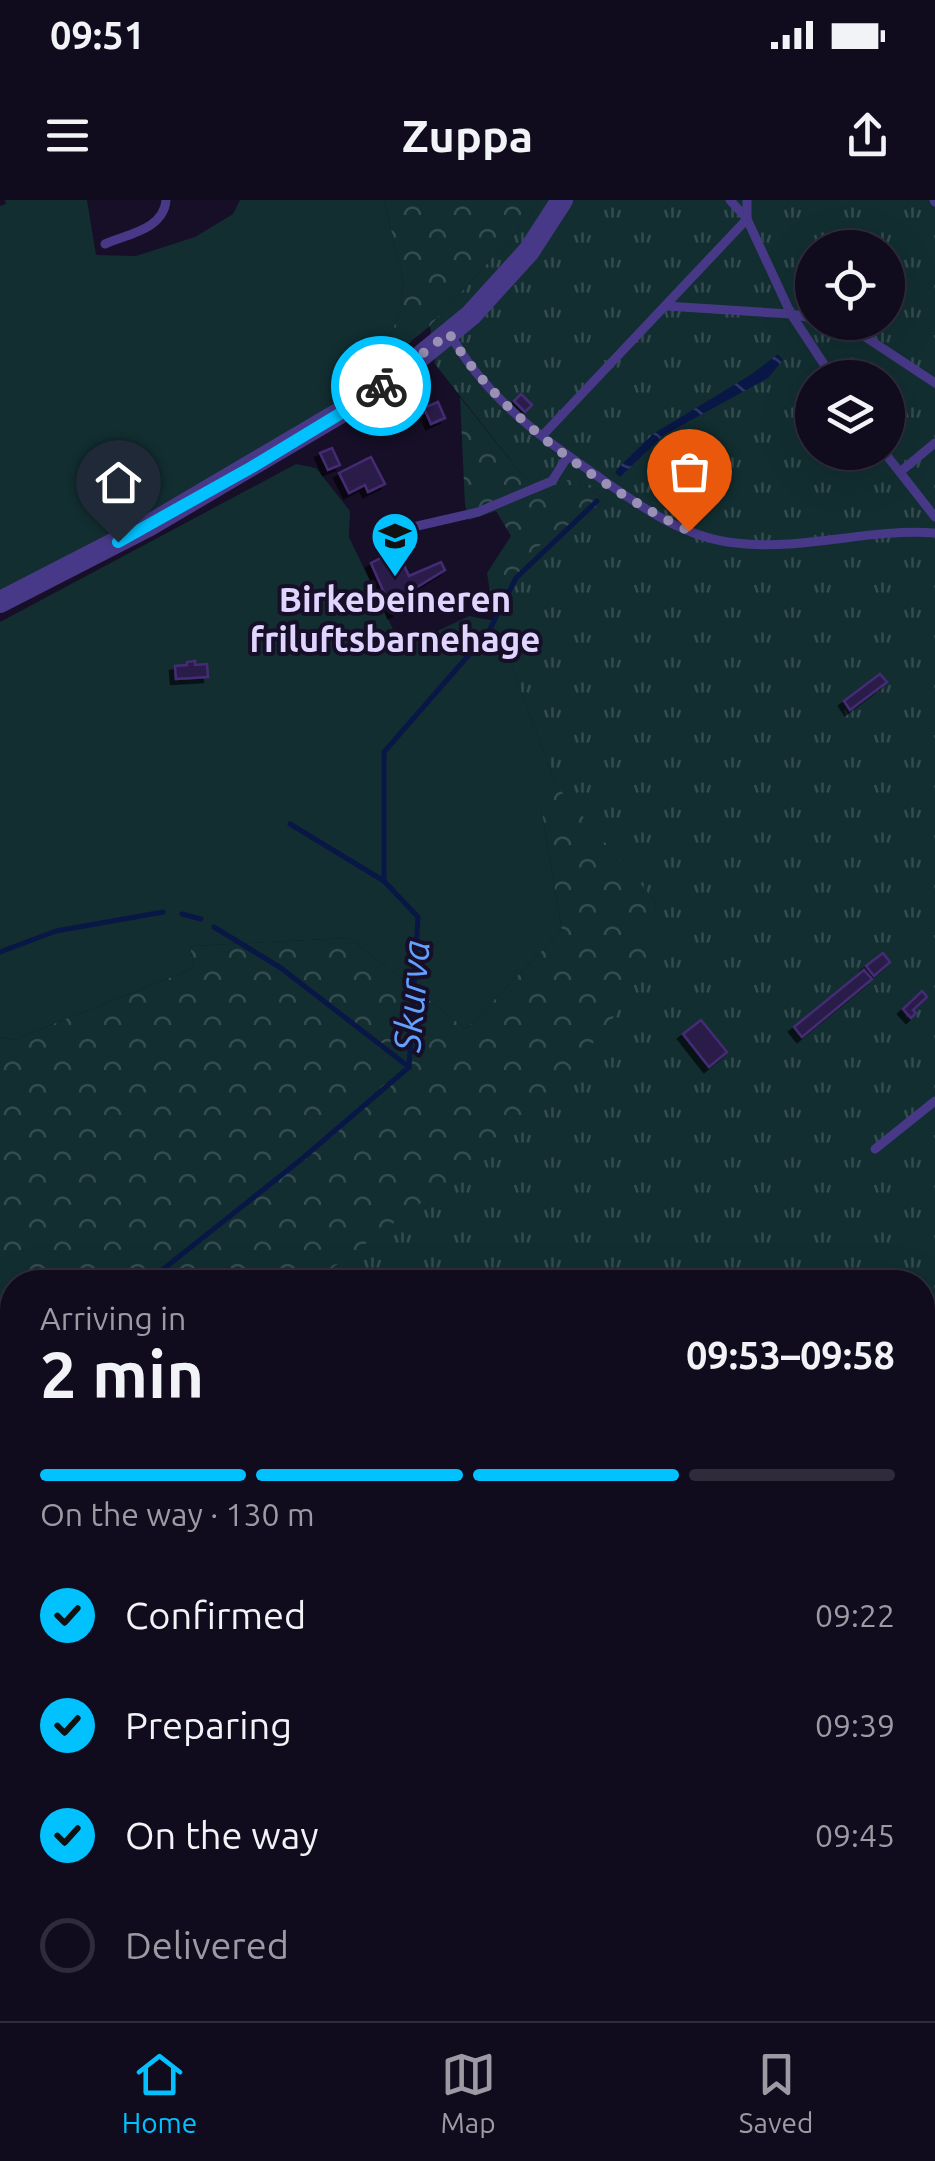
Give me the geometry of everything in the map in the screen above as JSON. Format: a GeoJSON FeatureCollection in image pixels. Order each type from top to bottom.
{"type":"FeatureCollection","features":[{"type":"Feature","properties":{"kind":"street"},"geometry":{"type":"LineString","coordinates":[[0,602],[148,526],[356,404],[472,316],[529,251],[562,200]]}},
{"type":"Feature","properties":{"kind":"lane"},"geometry":{"type":"LineString","coordinates":[[105,244],[158,222],[166,209],[166,200]]}},
{"type":"Feature","properties":{"kind":"lane"},"geometry":{"type":"LineString","coordinates":[[730,200],[747,219],[791,314],[821,360]]}},
{"type":"Feature","properties":{"kind":"lane"},"geometry":{"type":"LineString","coordinates":[[542,436],[747,219],[747,200]]}},
{"type":"Feature","properties":{"kind":"lane"},"geometry":{"type":"LineString","coordinates":[[666,306],[795,315]]}},
{"type":"Feature","properties":{"kind":"lane"},"geometry":{"type":"LineString","coordinates":[[449,333],[469,363],[508,407],[542,436],[663,519],[706,537],[734,543],[799,543],[904,532],[935,533]]}},
{"type":"Feature","properties":{"kind":"lane"},"geometry":{"type":"LineString","coordinates":[[870,340],[935,383]]}},
{"type":"Feature","properties":{"kind":"lane"},"geometry":{"type":"LineString","coordinates":[[935,442],[900,472],[935,517]]}},
{"type":"Feature","properties":{"kind":"lane"},"geometry":{"type":"LineString","coordinates":[[400,530],[478,512],[552,481],[568,456]]}},
{"type":"Feature","properties":{"kind":"lane"},"geometry":{"type":"LineString","coordinates":[[875,1149],[935,1101]]}},
{"type":"Feature","properties":{"kind":"green space"},"geometry":{"type":"Polygon","coordinates":[[[5,200],[87,200],[96,255],[136,256],[195,237],[233,214],[240,200],[384,200],[403,279],[401,311],[391,333],[339,379],[325,410],[129,526],[0,591],[0,206],[6,204],[5,200]]]}},
{"type":"Feature","properties":{"kind":"green space"},"geometry":{"type":"Polygon","coordinates":[[[384,200],[539,200],[530,217],[430,326],[325,410],[339,379],[391,333],[401,311],[403,279],[384,200]]]}},
{"type":"Feature","properties":{"kind":"green space"},"geometry":{"type":"Polygon","coordinates":[[[539,200],[935,200],[935,1270],[329,1270],[526,1126],[613,1018],[648,959],[656,902],[556,785],[495,621],[539,546],[606,502],[580,480],[526,480],[435,364],[430,326],[530,217],[539,200]]]}},
{"type":"Feature","properties":{"kind":"green space"},"geometry":{"type":"Polygon","coordinates":[[[460,397],[526,480],[580,480],[606,502],[539,547],[495,621],[487,573],[511,536],[496,511],[469,520],[460,397]]]}},
{"type":"Feature","properties":{"kind":"green space"},"geometry":{"type":"Polygon","coordinates":[[[296,464],[316,468],[350,511],[349,537],[402,648],[469,616],[495,621],[556,785],[673,879],[638,907],[541,807],[562,930],[466,1029],[349,938],[190,946],[194,968],[13,1040],[0,1037],[0,622],[296,464]]]}},
{"type":"Feature","properties":{"kind":"green space"},"geometry":{"type":"Polygon","coordinates":[[[556,785],[656,902],[649,959],[613,1018],[738,1270],[0,1270],[0,1037],[13,1040],[194,968],[190,946],[349,938],[466,1029],[562,930],[541,807],[556,785]]]}},
{"type":"Feature","properties":{"kind":"water"},"geometry":{"type":"Polygon","coordinates":[[[778,354],[783,360],[768,378],[664,435],[620,477],[615,473],[653,434],[778,354]]]}},
{"type":"Feature","properties":{"kind":"building"},"geometry":{"type":"Polygon","coordinates":[[[413,388],[425,404],[420,406],[423,413],[400,423],[391,402],[399,399],[397,394],[413,388]]]}},
{"type":"Feature","properties":{"kind":"building"},"geometry":{"type":"Polygon","coordinates":[[[521,394],[532,405],[525,412],[514,401],[521,394]]]}},
{"type":"Feature","properties":{"kind":"building"},"geometry":{"type":"Polygon","coordinates":[[[438,402],[445,418],[431,424],[424,408],[438,402]]]}},
{"type":"Feature","properties":{"kind":"building"},"geometry":{"type":"Polygon","coordinates":[[[332,448],[340,465],[328,470],[320,453],[332,448]]]}},
{"type":"Feature","properties":{"kind":"building"},"geometry":{"type":"Polygon","coordinates":[[[371,457],[385,484],[368,492],[365,485],[349,493],[339,473],[371,457]]]}},
{"type":"Feature","properties":{"kind":"building"},"geometry":{"type":"Polygon","coordinates":[[[397,550],[409,576],[441,562],[445,570],[414,589],[419,599],[393,613],[371,563],[397,550]]]}},
{"type":"Feature","properties":{"kind":"building"},"geometry":{"type":"Polygon","coordinates":[[[195,661],[195,665],[207,664],[208,677],[176,679],[175,666],[195,661]]]}},
{"type":"Feature","properties":{"kind":"building"},"geometry":{"type":"Polygon","coordinates":[[[880,674],[887,682],[850,710],[844,701],[880,674]]]}},
{"type":"Feature","properties":{"kind":"building"},"geometry":{"type":"Polygon","coordinates":[[[883,953],[890,962],[874,976],[866,966],[883,953]]]}},
{"type":"Feature","properties":{"kind":"building"},"geometry":{"type":"Polygon","coordinates":[[[864,970],[872,979],[802,1037],[794,1027],[864,970]]]}},
{"type":"Feature","properties":{"kind":"building"},"geometry":{"type":"Polygon","coordinates":[[[922,991],[927,997],[913,1010],[916,1013],[911,1018],[903,1009],[922,991]]]}},
{"type":"Feature","properties":{"kind":"building"},"geometry":{"type":"Polygon","coordinates":[[[701,1020],[727,1052],[709,1067],[683,1034],[701,1020]]]}},
{"type":"Feature","properties":{"kind":"waterway","name":"Skurva"},"geometry":{"type":"LineString","coordinates":[[162,1270],[409,1067],[418,917],[384,881],[384,752],[488,633],[516,578],[597,501]]}},
{"type":"Feature","properties":{"kind":"waterway"},"geometry":{"type":"LineString","coordinates":[[290,824],[384,881]]}},
{"type":"Feature","properties":{"kind":"waterway"},"geometry":{"type":"LineString","coordinates":[[0,952],[56,931],[163,912]]}},
{"type":"Feature","properties":{"kind":"waterway"},"geometry":{"type":"LineString","coordinates":[[182,914],[201,919]]}},
{"type":"Feature","properties":{"kind":"waterway"},"geometry":{"type":"LineString","coordinates":[[214,927],[281,968],[409,1067]]}},
{"type":"Feature","properties":{"kind":"way so far"},"geometry":{"type":"LineString","coordinates":[[381,386],[449,333],[469,363],[508,407],[542,436],[615,488],[689,531]]}},
{"type":"Feature","properties":{"kind":"place","name":"Birkebeineren friluftsbarnehage"},"geometry":{"type":"Point","coordinates":[395,578]}},
{"type":"Feature","properties":{"kind":"route"},"geometry":{"type":"LineString","coordinates":[[118,542],[252,467],[381,386]]}}]}
